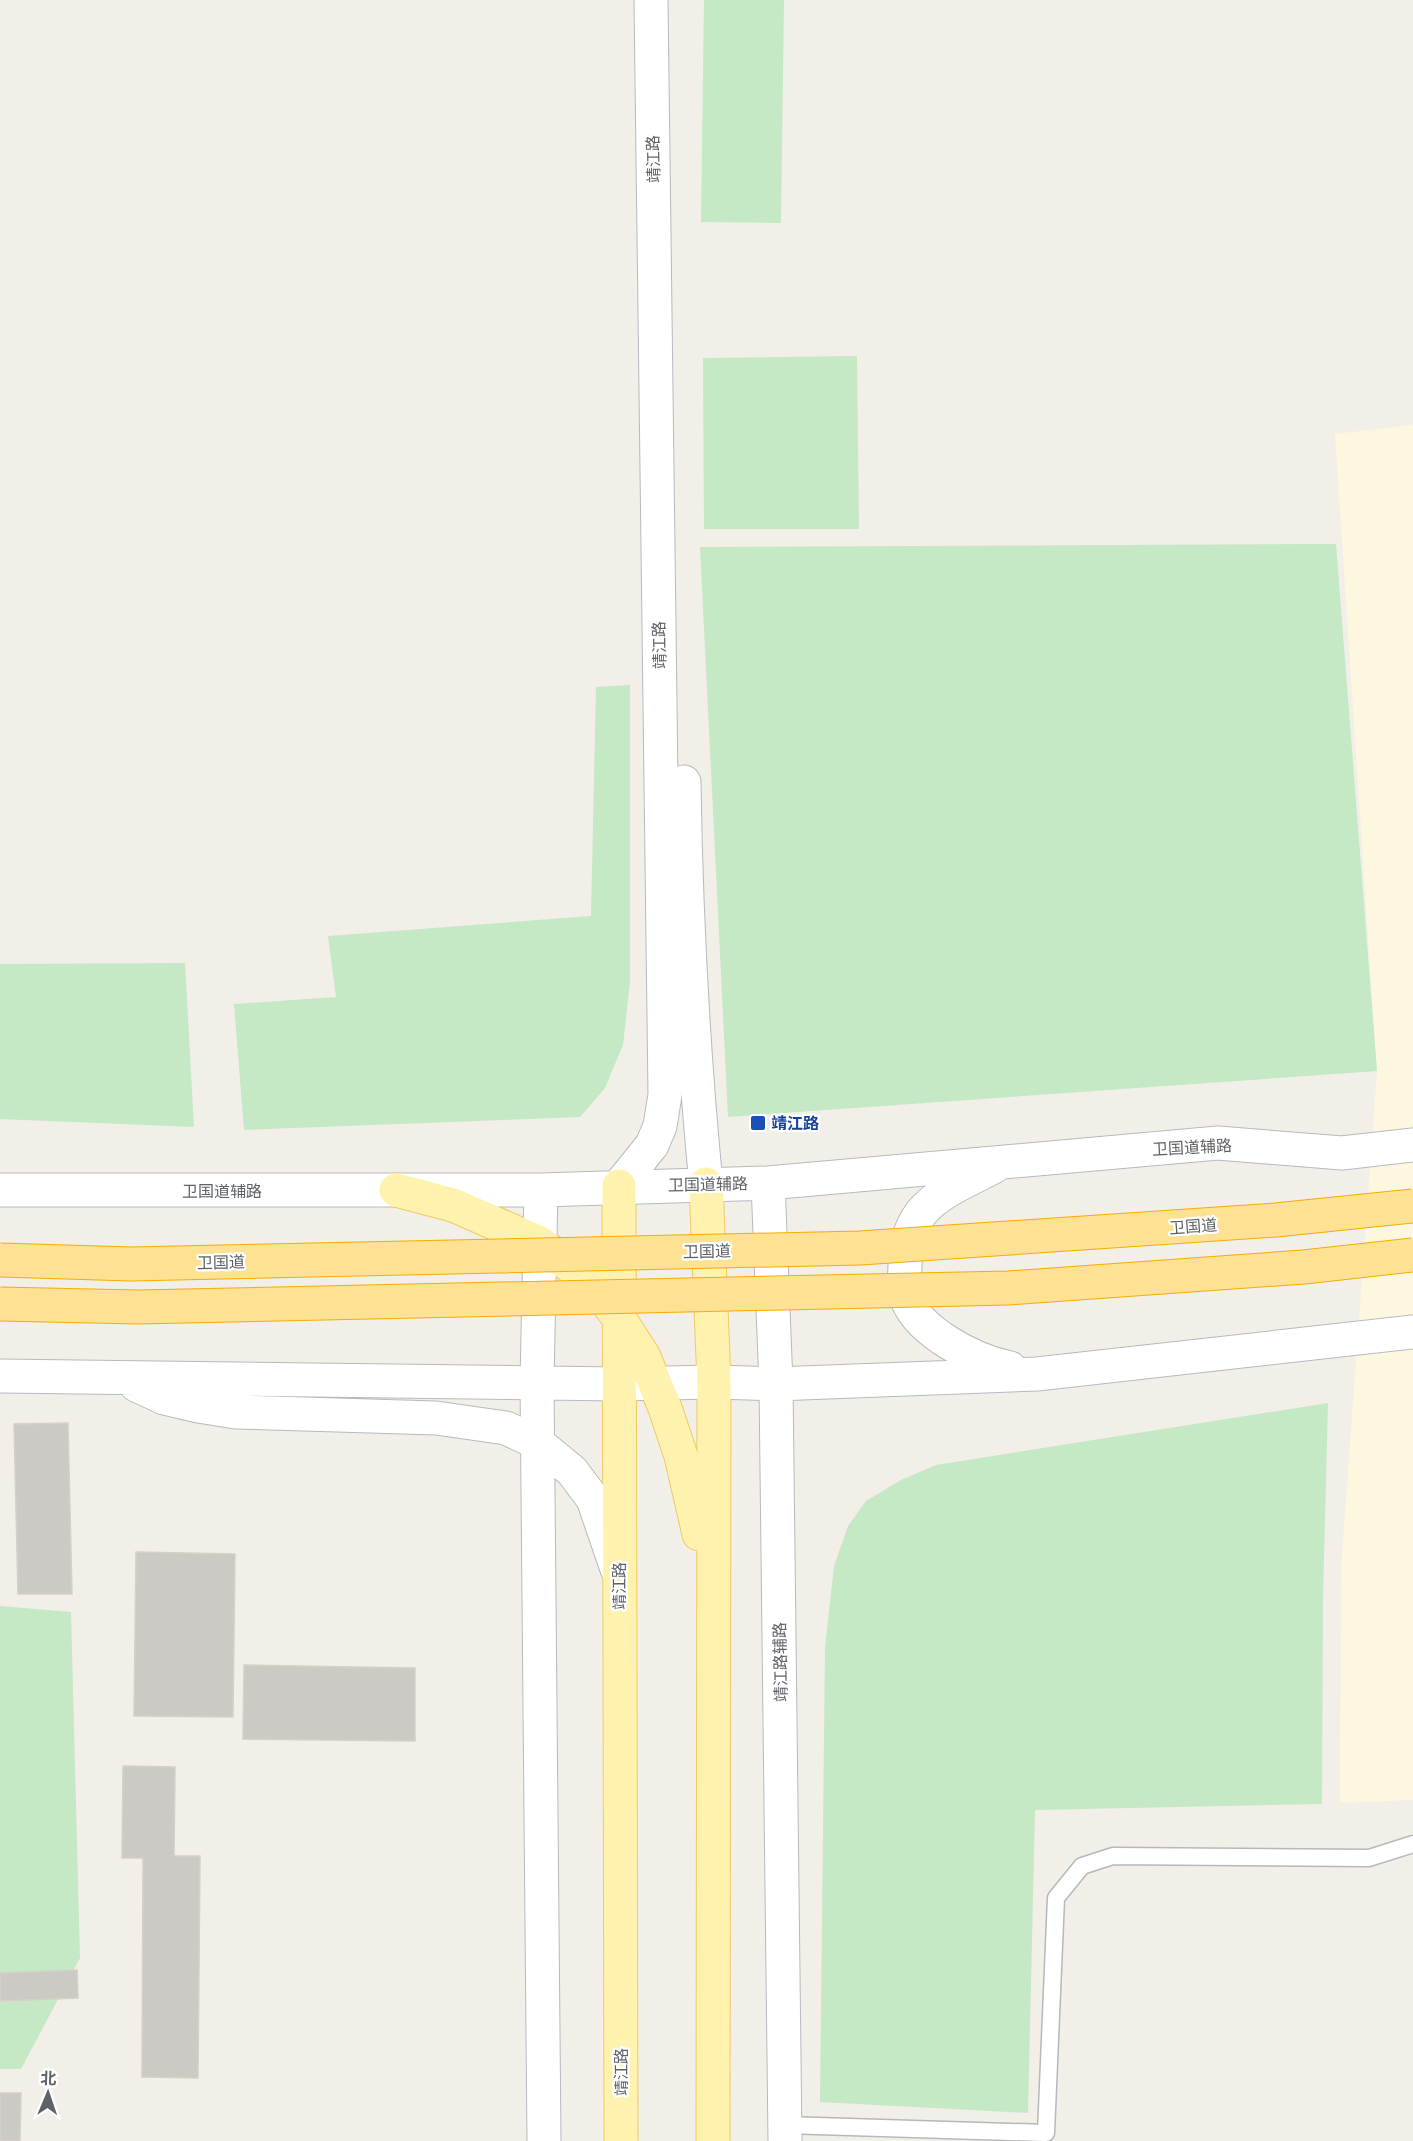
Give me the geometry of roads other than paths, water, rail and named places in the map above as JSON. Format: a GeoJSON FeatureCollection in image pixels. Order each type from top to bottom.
{"type":"FeatureCollection","features":[{"type":"Feature","properties":{"kind":"highway","name":"卫国道"},"geometry":{"type":"LineString","coordinates":[[0,1260],[143,1264],[860,1248],[1264,1221],[1413,1206]]}},
{"type":"Feature","properties":{"kind":"highway"},"geometry":{"type":"LineString","coordinates":[[0,1304],[138,1307],[997,1289],[1304,1267],[1413,1255]]}},
{"type":"Feature","properties":{"kind":"main road","name":"靖江路"},"geometry":{"type":"LineString","coordinates":[[621,2141],[619,1186],[652,1145],[660,1126],[664,1095],[651,0]]}},
{"type":"Feature","properties":{"kind":"main road","name":"靖江路"},"geometry":{"type":"LineString","coordinates":[[673,0],[685,880],[691,1021],[706,1184],[714,1382],[713,2141]]}},
{"type":"Feature","properties":{"kind":"main road","name":"卫国道辅路"},"geometry":{"type":"LineString","coordinates":[[0,1190],[541,1190],[768,1183],[1218,1143],[1342,1152],[1413,1145]]}},
{"type":"Feature","properties":{"kind":"main road"},"geometry":{"type":"LineString","coordinates":[[1007,1160],[936,1198],[921,1213],[910,1232],[905,1257],[904,1293],[925,1324],[946,1342],[976,1358],[999,1366],[1037,1374]]}},
{"type":"Feature","properties":{"kind":"main road","name":"靖江路辅路"},"geometry":{"type":"LineString","coordinates":[[768,1183],[777,1384],[785,2133]]}},
{"type":"Feature","properties":{"kind":"main road"},"geometry":{"type":"LineString","coordinates":[[396,1190],[453,1205],[540,1243],[591,1282],[619,1318],[644,1357],[665,1408],[694,1507],[712,1598]]}},
{"type":"Feature","properties":{"kind":"main road"},"geometry":{"type":"LineString","coordinates":[[541,1190],[537,1382],[544,2141]]}},
{"type":"Feature","properties":{"kind":"main road"},"geometry":{"type":"LineString","coordinates":[[0,1376],[777,1384],[1037,1374],[1413,1332]]}},
{"type":"Feature","properties":{"kind":"main road"},"geometry":{"type":"LineString","coordinates":[[118,1377],[164,1398],[227,1411],[436,1418],[506,1428],[538,1443],[572,1471],[593,1499],[619,1578]]}},
{"type":"Feature","properties":{"kind":"lane"},"geometry":{"type":"LineString","coordinates":[[785,2133],[1046,2133],[1056,1898],[1082,1866],[1113,1856],[1369,1858],[1413,1844]]}},
{"type":"Feature","properties":{"kind":"place","name":"靖江路"},"geometry":{"type":"Point","coordinates":[758,1123]}}]}
